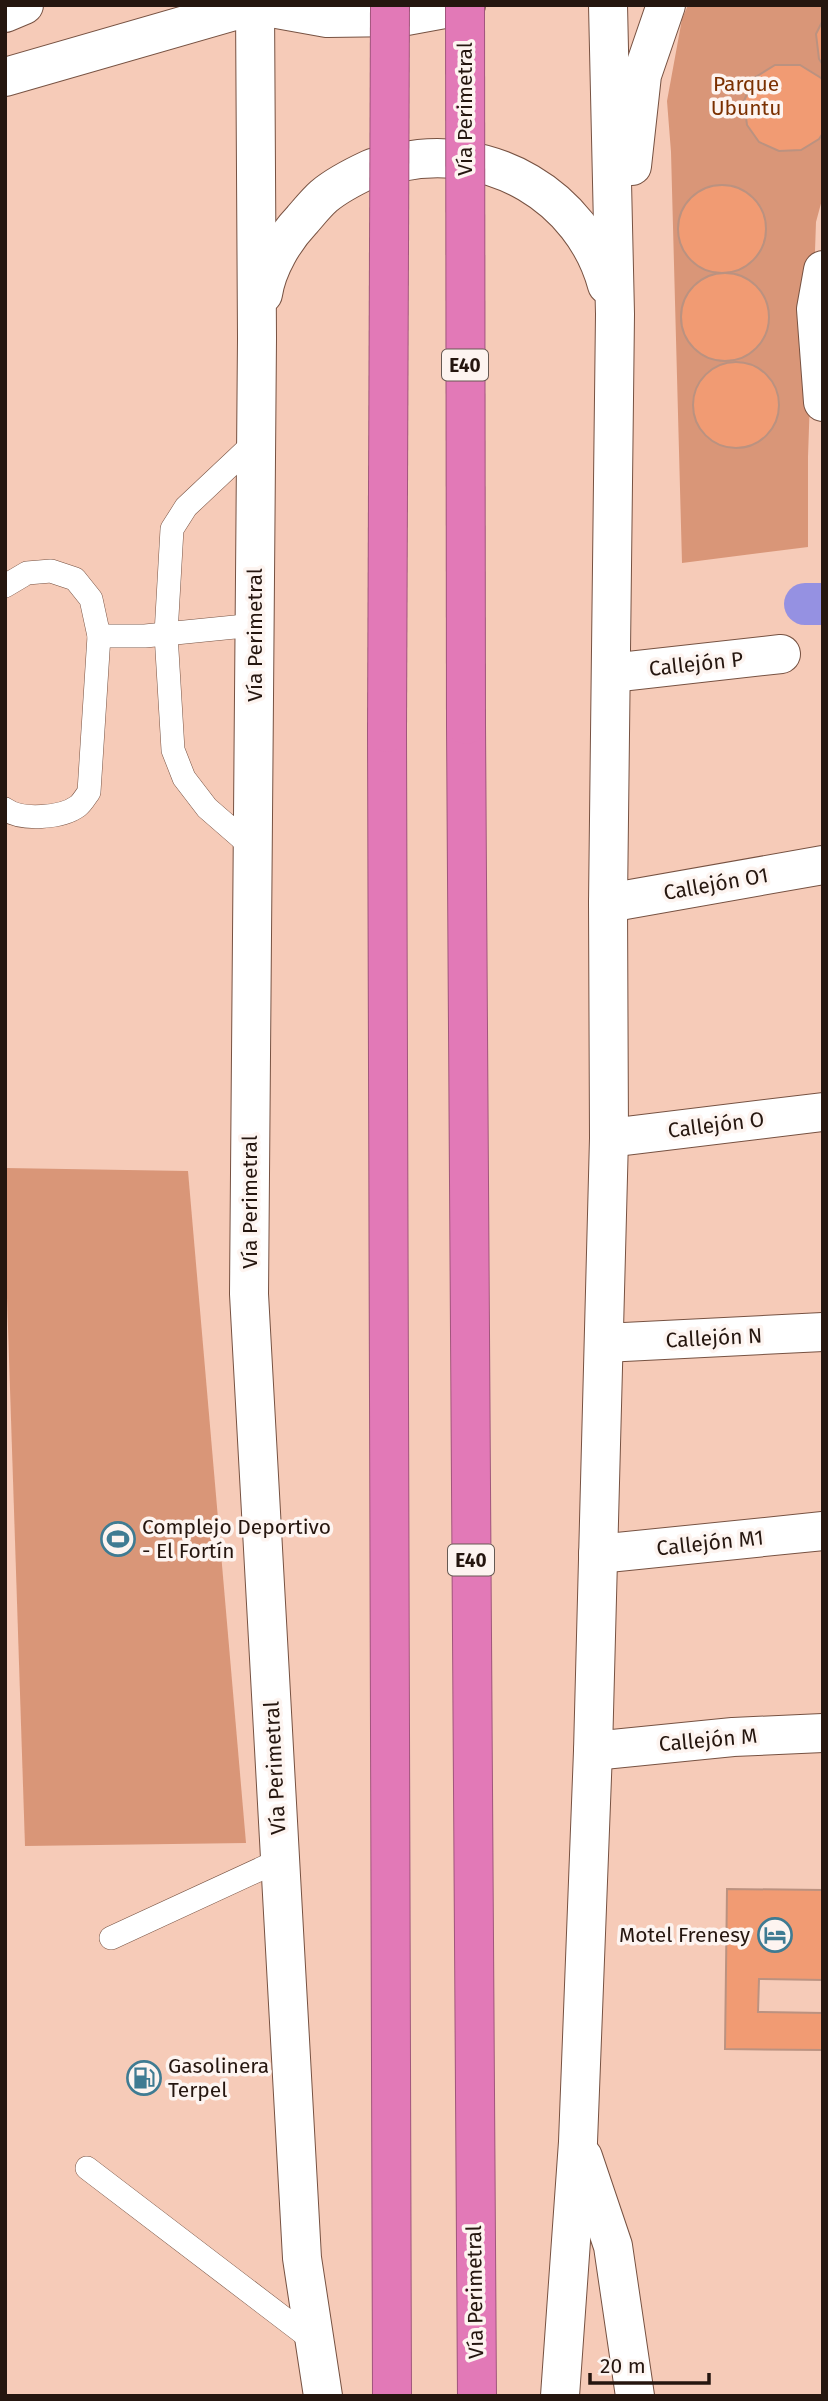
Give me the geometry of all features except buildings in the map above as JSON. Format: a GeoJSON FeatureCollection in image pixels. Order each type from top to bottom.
{"type":"FeatureCollection","features":[{"type":"Feature","properties":{"kind":"highway"},"geometry":{"type":"LineString","coordinates":[[390,5],[387,733],[392,2396]]}},
{"type":"Feature","properties":{"kind":"highway","name":"Vía Perimetral"},"geometry":{"type":"LineString","coordinates":[[466,5],[466,725],[477,2396]]}},
{"type":"Feature","properties":{"kind":"main road"},"geometry":{"type":"LineString","coordinates":[[5,13],[24,5]]}},
{"type":"Feature","properties":{"kind":"main road"},"geometry":{"type":"LineString","coordinates":[[5,77],[255,5],[327,18],[401,17],[466,5]]}},
{"type":"Feature","properties":{"kind":"main road","name":"Vía Perimetral"},"geometry":{"type":"LineString","coordinates":[[255,5],[257,338],[249,1294],[302,2258],[323,2396]]}},
{"type":"Feature","properties":{"kind":"main road"},"geometry":{"type":"LineString","coordinates":[[561,2396],[578,2142],[593,1751],[609,1138],[608,903],[615,314],[608,5]]}},
{"type":"Feature","properties":{"kind":"main road"},"geometry":{"type":"LineString","coordinates":[[615,314],[642,75],[666,5]]}},
{"type":"Feature","properties":{"kind":"main road"},"geometry":{"type":"LineString","coordinates":[[257,338],[264,285],[287,236],[324,195],[372,168],[425,157],[479,161],[529,181],[571,216],[601,261],[615,314]]}},
{"type":"Feature","properties":{"kind":"main road"},"geometry":{"type":"LineString","coordinates":[[823,270],[816,309],[823,402]]}},
{"type":"Feature","properties":{"kind":"main road","name":"Callejón P"},"geometry":{"type":"LineString","coordinates":[[611,673],[781,654]]}},
{"type":"Feature","properties":{"kind":"main road","name":"Callejón O1"},"geometry":{"type":"LineString","coordinates":[[608,903],[823,865]]}},
{"type":"Feature","properties":{"kind":"main road","name":"Callejón O"},"geometry":{"type":"LineString","coordinates":[[609,1138],[823,1112]]}},
{"type":"Feature","properties":{"kind":"main road","name":"Callejón N"},"geometry":{"type":"LineString","coordinates":[[604,1343],[823,1332]]}},
{"type":"Feature","properties":{"kind":"main road","name":"Callejón M1"},"geometry":{"type":"LineString","coordinates":[[598,1554],[823,1531]]}},
{"type":"Feature","properties":{"kind":"main road","name":"Callejón M"},"geometry":{"type":"LineString","coordinates":[[593,1751],[733,1737],[823,1733]]}},
{"type":"Feature","properties":{"kind":"main road"},"geometry":{"type":"LineString","coordinates":[[578,2142],[613,2246],[635,2396]]}},
{"type":"Feature","properties":{"kind":"lane"},"geometry":{"type":"LineString","coordinates":[[253,848],[207,808],[184,778],[173,750],[166,634],[172,529],[187,506],[256,441]]}},
{"type":"Feature","properties":{"kind":"lane"},"geometry":{"type":"LineString","coordinates":[[5,586],[27,573],[51,571],[75,579],[90,599],[99,636],[89,792],[78,806],[57,813],[36,817],[12,814],[5,809]]}},
{"type":"Feature","properties":{"kind":"lane"},"geometry":{"type":"LineString","coordinates":[[99,636],[166,634],[255,625]]}},
{"type":"Feature","properties":{"kind":"lane"},"geometry":{"type":"LineString","coordinates":[[111,1938],[280,1860]]}},
{"type":"Feature","properties":{"kind":"lane"},"geometry":{"type":"LineString","coordinates":[[87,2168],[315,2343]]}},
{"type":"Feature","properties":{"kind":"green space","name":"Parque Ubuntu"},"geometry":{"type":"Polygon","coordinates":[[[688,5],[823,5],[823,196],[816,222],[808,457],[808,547],[682,563],[671,152],[667,101],[682,19],[688,5]]]}},
{"type":"Feature","properties":{"kind":"green space","name":"Complejo Deportivo - El Fortín"},"geometry":{"type":"Polygon","coordinates":[[[5,1168],[188,1171],[246,1843],[25,1846],[5,1168]]]}},
{"type":"Feature","properties":{"kind":"waterway"},"geometry":{"type":"LineString","coordinates":[[805,604],[823,604]]}},
{"type":"Feature","properties":{"kind":"place","name":"Complejo Deportivo - El Fortín"},"geometry":{"type":"Point","coordinates":[118,1539]}},
{"type":"Feature","properties":{"kind":"place","name":"Motel Frenesy"},"geometry":{"type":"Point","coordinates":[775,1935]}},
{"type":"Feature","properties":{"kind":"place","name":"Gasolinera Terpel"},"geometry":{"type":"Point","coordinates":[144,2078]}}]}
